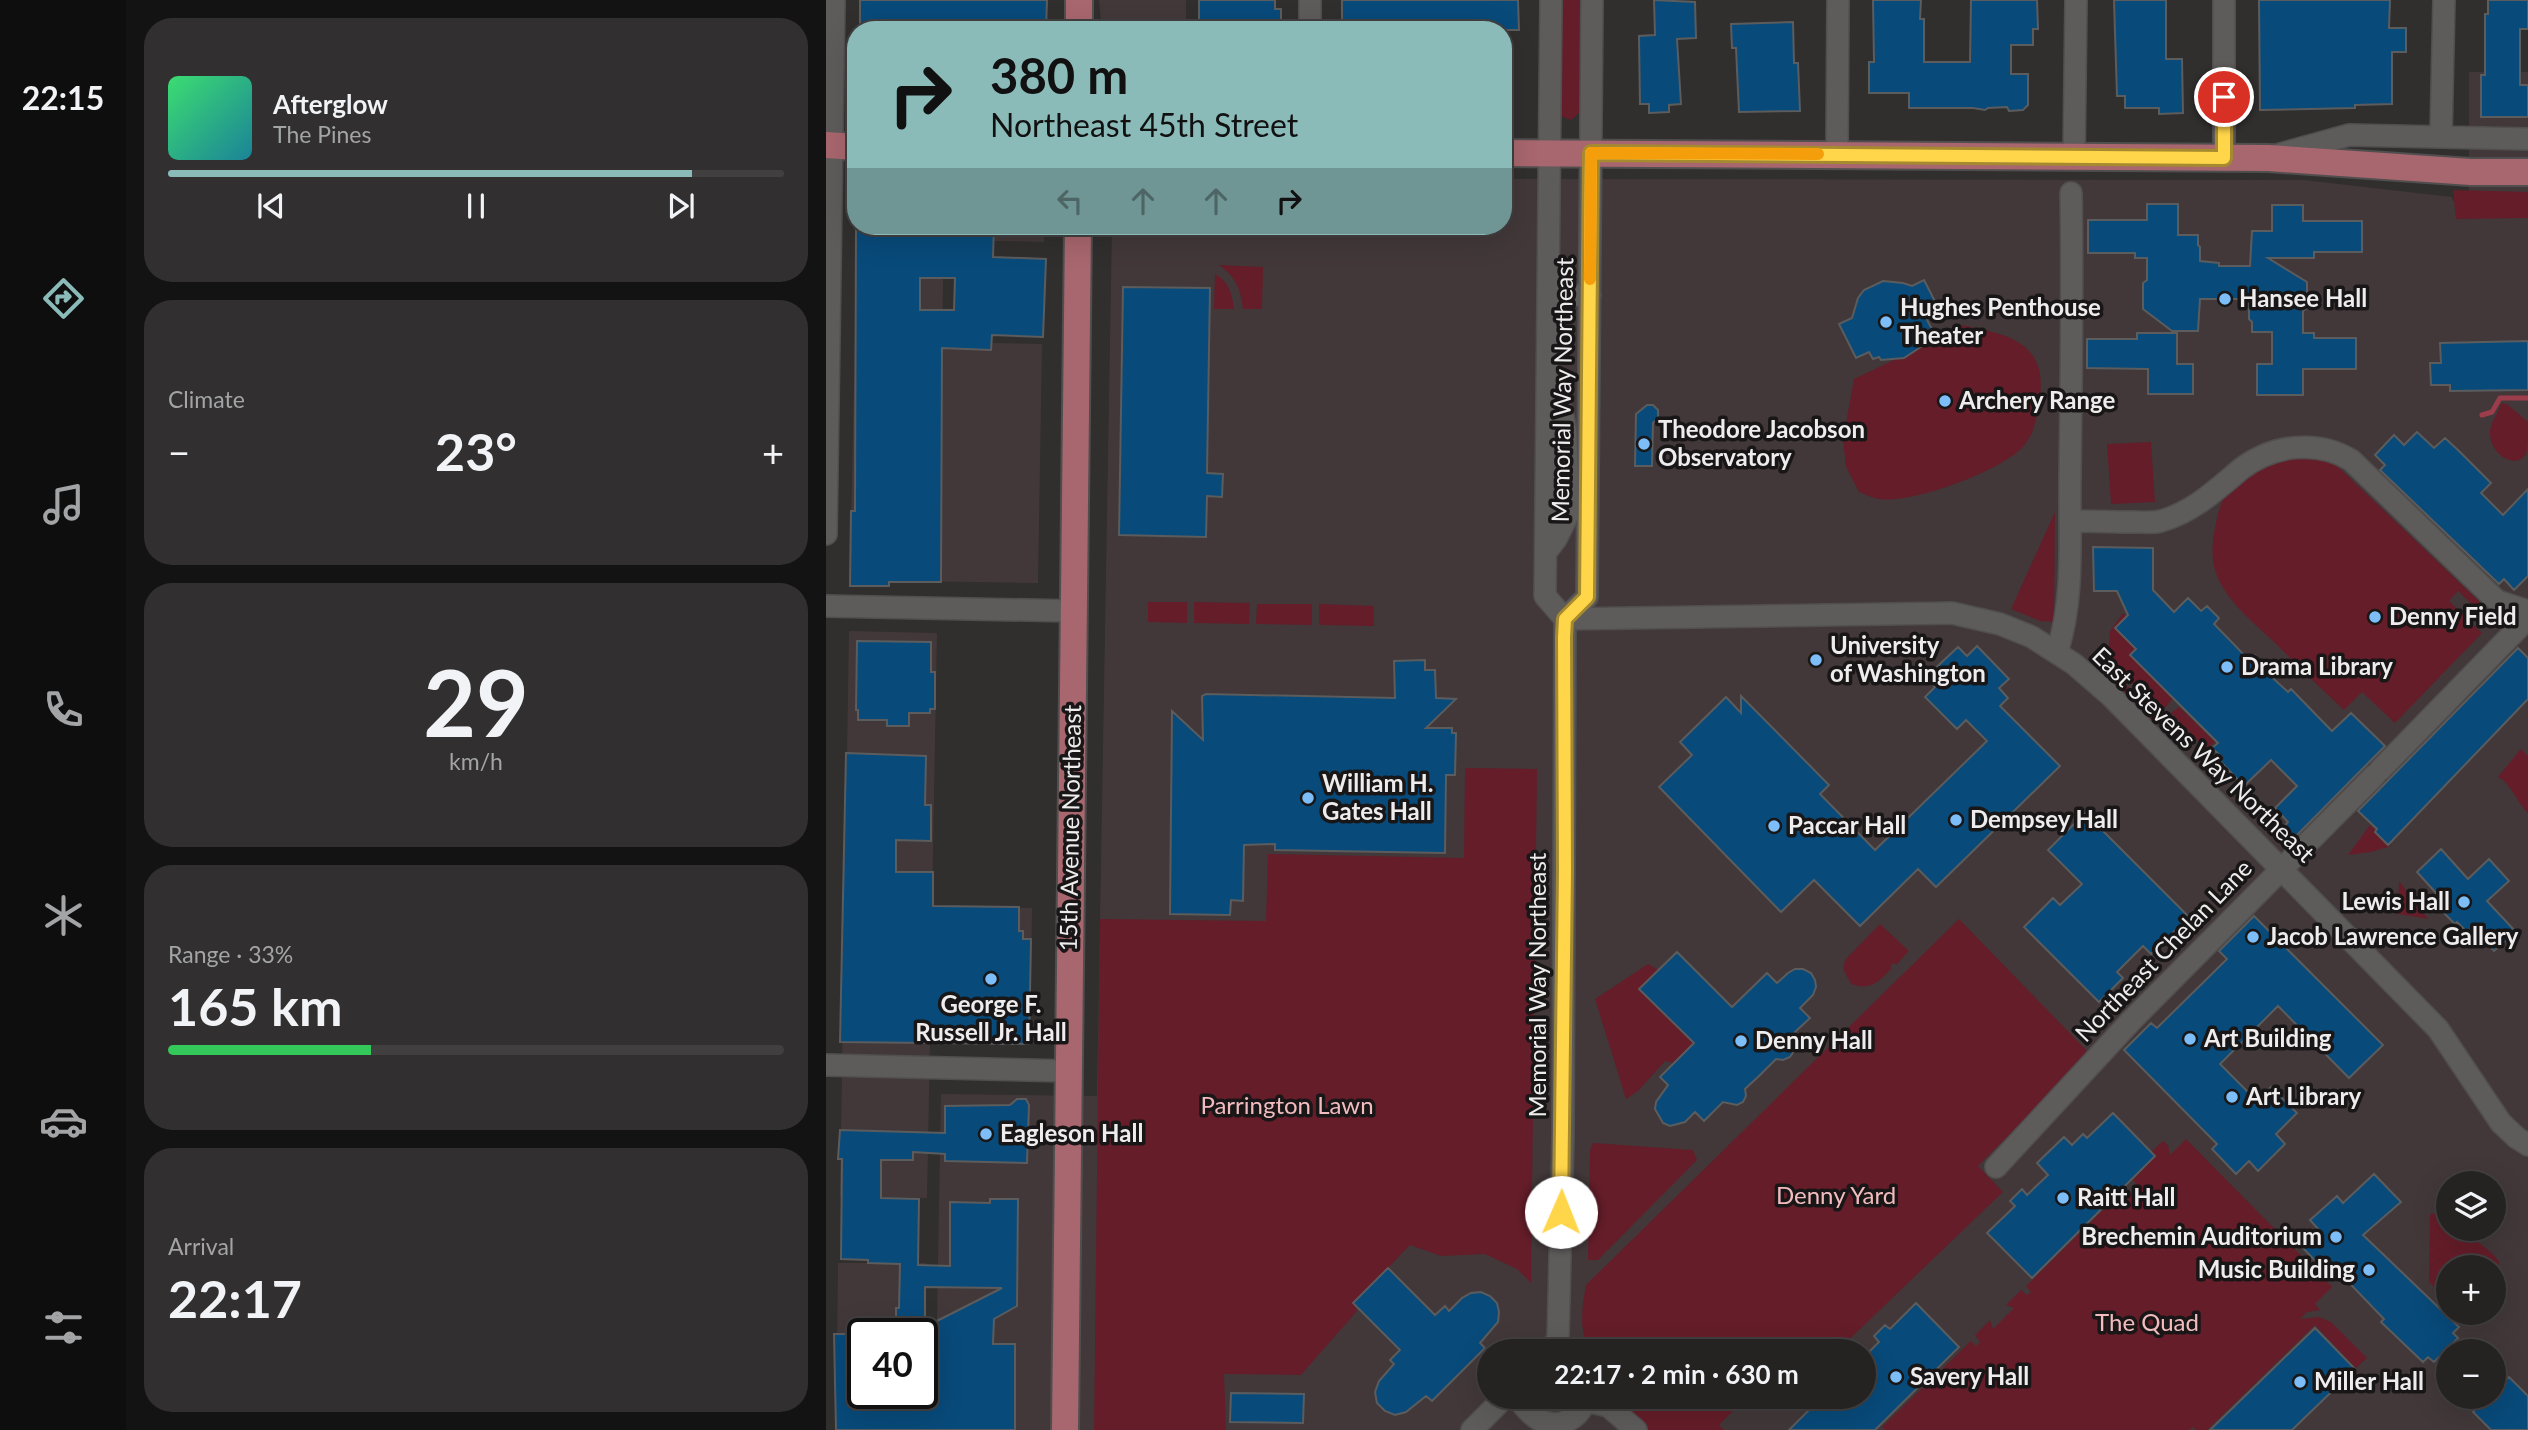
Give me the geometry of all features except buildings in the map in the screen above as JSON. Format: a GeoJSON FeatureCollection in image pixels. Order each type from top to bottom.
{"type":"FeatureCollection","features":[{"type":"Feature","properties":{"kind":"main road"},"geometry":{"type":"LineString","coordinates":[[1079,0],[1079,21]]}},
{"type":"Feature","properties":{"kind":"main road"},"geometry":{"type":"LineString","coordinates":[[1512,153],[2268,158],[2470,172],[2528,172]]}},
{"type":"Feature","properties":{"kind":"main road","name":"15th Avenue Northeast"},"geometry":{"type":"LineString","coordinates":[[1065,1430],[1078,235]]}},
{"type":"Feature","properties":{"kind":"street"},"geometry":{"type":"LineString","coordinates":[[826,534],[838,146],[834,0]]}},
{"type":"Feature","properties":{"kind":"street"},"geometry":{"type":"LineString","coordinates":[[1310,0],[1310,21]]}},
{"type":"Feature","properties":{"kind":"street","name":"Memorial Way Northeast"},"geometry":{"type":"LineString","coordinates":[[1551,0],[1548,386],[1562,411],[1566,433],[1568,515],[1546,553],[1545,596],[1565,619],[1563,1137],[1557,1339]]}},
{"type":"Feature","properties":{"kind":"street","name":"Memorial Way Northeast"},"geometry":{"type":"LineString","coordinates":[[1565,619],[1587,597],[1592,0]]}},
{"type":"Feature","properties":{"kind":"street"},"geometry":{"type":"LineString","coordinates":[[1837,154],[1838,0]]}},
{"type":"Feature","properties":{"kind":"street"},"geometry":{"type":"LineString","coordinates":[[2074,158],[2076,0]]}},
{"type":"Feature","properties":{"kind":"street"},"geometry":{"type":"LineString","coordinates":[[2224,0],[2224,158]]}},
{"type":"Feature","properties":{"kind":"street"},"geometry":{"type":"LineString","coordinates":[[2441,136],[2444,0]]}},
{"type":"Feature","properties":{"kind":"street"},"geometry":{"type":"LineString","coordinates":[[2268,158],[2349,135],[2528,139]]}},
{"type":"Feature","properties":{"kind":"street"},"geometry":{"type":"LineString","coordinates":[[2057,652],[2065,625],[2070,521],[2073,265],[2071,193]]}},
{"type":"Feature","properties":{"kind":"street"},"geometry":{"type":"LineString","coordinates":[[1549,295],[1590,295]]}},
{"type":"Feature","properties":{"kind":"street"},"geometry":{"type":"LineString","coordinates":[[2070,521],[2159,522],[2182,513],[2210,496],[2260,457],[2281,450],[2325,448],[2339,452],[2351,460],[2497,601],[2528,611]]}},
{"type":"Feature","properties":{"kind":"street"},"geometry":{"type":"LineString","coordinates":[[826,606],[1073,611]]}},
{"type":"Feature","properties":{"kind":"street","name":"East Stevens Way Northeast"},"geometry":{"type":"LineString","coordinates":[[1565,619],[1952,613],[2000,624],[2032,637],[2057,652],[2112,696],[2282,869],[2438,1029],[2501,1124],[2528,1145]]}},
{"type":"Feature","properties":{"kind":"street","name":"Northeast Chelan Lane"},"geometry":{"type":"LineString","coordinates":[[1996,1167],[2130,1022],[2528,618]]}},
{"type":"Feature","properties":{"kind":"street"},"geometry":{"type":"LineString","coordinates":[[826,1065],[1069,1071]]}},
{"type":"Feature","properties":{"kind":"street"},"geometry":{"type":"LineString","coordinates":[[1472,1430],[1493,1409]]}},
{"type":"Feature","properties":{"kind":"street"},"geometry":{"type":"LineString","coordinates":[[1527,1409],[1542,1422],[1554,1424],[1570,1420],[1580,1409]]}},
{"type":"Feature","properties":{"kind":"street"},"geometry":{"type":"LineString","coordinates":[[1612,1409],[1636,1430]]}},
{"type":"Feature","properties":{"kind":"shaded area"},"geometry":{"type":"Polygon","coordinates":[[[1099,0],[1186,0],[1186,21],[1101,21],[1099,0]]]}},
{"type":"Feature","properties":{"kind":"shaded area","name":"University of Washington"},"geometry":{"type":"Polygon","coordinates":[[[2469,72],[2528,72],[2528,1430],[935,1430],[935,1409],[938,1409],[941,1094],[1097,1096],[1112,235],[1512,235],[1512,179],[2304,180],[2452,197],[2453,201],[2469,202],[2469,72]]]}},
{"type":"Feature","properties":{"kind":"shaded area"},"geometry":{"type":"Polygon","coordinates":[[[857,235],[944,235],[942,342],[1042,344],[1038,583],[850,580],[857,235]]]}},
{"type":"Feature","properties":{"kind":"shaded area"},"geometry":{"type":"Polygon","coordinates":[[[956,235],[1044,235],[1044,242],[956,240],[956,235]]]}},
{"type":"Feature","properties":{"kind":"shaded area"},"geometry":{"type":"Polygon","coordinates":[[[849,631],[937,633],[932,906],[1032,908],[1030,1044],[930,1043],[927,1198],[840,1196],[849,631]]]}},
{"type":"Feature","properties":{"kind":"shaded area"},"geometry":{"type":"Polygon","coordinates":[[[838,1263],[926,1263],[925,1318],[847,1318],[847,1409],[924,1409],[924,1430],[836,1430],[838,1263]]]}},
{"type":"Feature","properties":{"kind":"green space"},"geometry":{"type":"Polygon","coordinates":[[[1560,0],[1581,0],[1579,113],[1571,120],[1560,116],[1560,0]]]}},
{"type":"Feature","properties":{"kind":"green space"},"geometry":{"type":"Polygon","coordinates":[[[2453,190],[2528,192],[2528,218],[2456,219],[2453,190]]]}},
{"type":"Feature","properties":{"kind":"green space"},"geometry":{"type":"Polygon","coordinates":[[[1219,265],[1263,267],[1262,309],[1243,309],[1236,284],[1219,265]]]}},
{"type":"Feature","properties":{"kind":"green space"},"geometry":{"type":"Polygon","coordinates":[[[1215,274],[1229,288],[1234,309],[1214,309],[1215,274]]]}},
{"type":"Feature","properties":{"kind":"green space","name":"Archery Range"},"geometry":{"type":"Polygon","coordinates":[[[1960,325],[2010,338],[2032,355],[2041,383],[2037,416],[2029,438],[2022,448],[1994,467],[1932,491],[1894,499],[1876,498],[1859,492],[1846,467],[1843,440],[1854,379],[1910,355],[1921,345],[1960,325]]]}},
{"type":"Feature","properties":{"kind":"green space"},"geometry":{"type":"Polygon","coordinates":[[[2501,403],[2507,404],[2528,422],[2527,451],[2519,460],[2513,461],[2501,455],[2492,442],[2491,426],[2501,403]]]}},
{"type":"Feature","properties":{"kind":"green space"},"geometry":{"type":"Polygon","coordinates":[[[2151,442],[2155,502],[2111,504],[2107,444],[2151,442]]]}},
{"type":"Feature","properties":{"kind":"green space","name":"Denny Field"},"geometry":{"type":"Polygon","coordinates":[[[2312,456],[2334,463],[2484,606],[2479,611],[2458,591],[2449,601],[2482,633],[2395,723],[2362,692],[2344,710],[2241,610],[2226,593],[2216,573],[2213,551],[2215,528],[2223,500],[2231,488],[2242,478],[2269,465],[2312,456]]]}},
{"type":"Feature","properties":{"kind":"green space"},"geometry":{"type":"Polygon","coordinates":[[[2055,512],[2054,622],[2040,621],[2011,609],[2055,512]]]}},
{"type":"Feature","properties":{"kind":"green space"},"geometry":{"type":"Polygon","coordinates":[[[1148,602],[1187,602],[1187,623],[1148,622],[1148,602]]]}},
{"type":"Feature","properties":{"kind":"green space"},"geometry":{"type":"Polygon","coordinates":[[[1194,602],[1250,603],[1249,624],[1194,623],[1194,602]]]}},
{"type":"Feature","properties":{"kind":"green space"},"geometry":{"type":"Polygon","coordinates":[[[1257,604],[1312,604],[1312,625],[1256,624],[1257,604]]]}},
{"type":"Feature","properties":{"kind":"green space"},"geometry":{"type":"Polygon","coordinates":[[[1319,604],[1374,606],[1374,626],[1319,625],[1319,604]]]}},
{"type":"Feature","properties":{"kind":"green space"},"geometry":{"type":"Polygon","coordinates":[[[2123,613],[2126,617],[2115,628],[2136,649],[2173,698],[2165,708],[2096,656],[2109,645],[2110,631],[2123,613]]]}},
{"type":"Feature","properties":{"kind":"green space"},"geometry":{"type":"Polygon","coordinates":[[[2091,663],[2117,678],[2159,714],[2150,723],[2091,663]]]}},
{"type":"Feature","properties":{"kind":"green space"},"geometry":{"type":"Polygon","coordinates":[[[2179,707],[2215,742],[2206,749],[2171,713],[2179,707]]]}},
{"type":"Feature","properties":{"kind":"green space"},"geometry":{"type":"Polygon","coordinates":[[[2521,749],[2528,756],[2528,813],[2507,784],[2498,777],[2521,749]]]}},
{"type":"Feature","properties":{"kind":"green space","name":"Parrington Lawn"},"geometry":{"type":"Polygon","coordinates":[[[1465,768],[1537,769],[1531,1283],[1517,1269],[1485,1254],[1441,1256],[1410,1245],[1354,1303],[1357,1311],[1301,1375],[1224,1374],[1226,1430],[1094,1430],[1100,919],[1266,921],[1268,854],[1464,858],[1465,768]]]}},
{"type":"Feature","properties":{"kind":"green space"},"geometry":{"type":"Polygon","coordinates":[[[2370,825],[2391,846],[2348,855],[2370,825]]]}},
{"type":"Feature","properties":{"kind":"green space"},"geometry":{"type":"Polygon","coordinates":[[[2399,881],[2428,919],[2398,914],[2399,881]]]}},
{"type":"Feature","properties":{"kind":"green space","name":"Denny Yard"},"geometry":{"type":"Polygon","coordinates":[[[1959,919],[2090,1054],[1978,1166],[2003,1192],[1850,1339],[1585,1339],[1582,1310],[1586,1285],[1959,919]]]}},
{"type":"Feature","properties":{"kind":"green space"},"geometry":{"type":"Polygon","coordinates":[[[1880,924],[1909,951],[1896,965],[1894,963],[1890,966],[1892,968],[1874,984],[1851,984],[1843,969],[1845,960],[1880,924]]]}},
{"type":"Feature","properties":{"kind":"green space"},"geometry":{"type":"Polygon","coordinates":[[[1648,964],[1658,970],[1640,989],[1694,1043],[1674,1063],[1665,1061],[1638,1091],[1626,1099],[1595,999],[1648,964]]]}},
{"type":"Feature","properties":{"kind":"green space","name":"The Quad"},"geometry":{"type":"Polygon","coordinates":[[[2186,1139],[2332,1287],[2315,1304],[2320,1310],[2307,1312],[2300,1319],[2319,1317],[2331,1322],[2367,1358],[2356,1368],[2315,1325],[2207,1430],[2196,1430],[2193,1427],[2189,1430],[1885,1430],[1882,1427],[1971,1341],[1976,1346],[1980,1342],[1975,1335],[1990,1320],[1993,1329],[2014,1308],[2006,1305],[2021,1290],[2027,1295],[2031,1292],[2026,1286],[2116,1197],[2122,1202],[2138,1186],[2133,1180],[2156,1156],[2152,1151],[2163,1141],[2168,1145],[2170,1155],[2186,1139]]]}},
{"type":"Feature","properties":{"kind":"green space"},"geometry":{"type":"Polygon","coordinates":[[[1593,1143],[1693,1150],[1697,1160],[1598,1260],[1588,1260],[1590,1150],[1593,1143]]]}},
{"type":"Feature","properties":{"kind":"green space"},"geometry":{"type":"Polygon","coordinates":[[[2430,1215],[2436,1215],[2436,1241],[2476,1241],[2494,1255],[2436,1255],[2436,1289],[2429,1282],[2430,1215]]]}},
{"type":"Feature","properties":{"kind":"green space"},"geometry":{"type":"Polygon","coordinates":[[[1626,1409],[1735,1409],[1719,1425],[1724,1430],[1646,1430],[1626,1409]]]}},
{"type":"Feature","properties":{"kind":"waterway"},"geometry":{"type":"LineString","coordinates":[[2482,415],[2492,412],[2500,398],[2528,398]]}},
{"type":"Feature","properties":{"kind":"slow traffic"},"geometry":{"type":"LineString","coordinates":[[1590,279],[1591,153],[1818,154]]}},
{"type":"Feature","properties":{"kind":"place","name":"Hansee Hall"},"geometry":{"type":"Point","coordinates":[2225,299]}},
{"type":"Feature","properties":{"kind":"place","name":"Hughes Penthouse Theater"},"geometry":{"type":"Point","coordinates":[1886,322]}},
{"type":"Feature","properties":{"kind":"place","name":"Archery Range"},"geometry":{"type":"Point","coordinates":[1945,401]}},
{"type":"Feature","properties":{"kind":"place","name":"Theodore Jacobson Observatory"},"geometry":{"type":"Point","coordinates":[1644,444]}},
{"type":"Feature","properties":{"kind":"place","name":"Denny Field"},"geometry":{"type":"Point","coordinates":[2375,617]}},
{"type":"Feature","properties":{"kind":"place","name":"University of Washington"},"geometry":{"type":"Point","coordinates":[1816,660]}},
{"type":"Feature","properties":{"kind":"place","name":"Drama Library"},"geometry":{"type":"Point","coordinates":[2227,667]}},
{"type":"Feature","properties":{"kind":"place","name":"William H. Gates Hall"},"geometry":{"type":"Point","coordinates":[1308,798]}},
{"type":"Feature","properties":{"kind":"place","name":"Dempsey Hall"},"geometry":{"type":"Point","coordinates":[1956,820]}},
{"type":"Feature","properties":{"kind":"place","name":"Paccar Hall"},"geometry":{"type":"Point","coordinates":[1774,826]}},
{"type":"Feature","properties":{"kind":"place","name":"Lewis Hall"},"geometry":{"type":"Point","coordinates":[2464,902]}},
{"type":"Feature","properties":{"kind":"place","name":"Jacob Lawrence Gallery"},"geometry":{"type":"Point","coordinates":[2253,937]}},
{"type":"Feature","properties":{"kind":"place","name":"George F. Russell Jr. Hall"},"geometry":{"type":"Point","coordinates":[991,979]}},
{"type":"Feature","properties":{"kind":"place","name":"Art Building"},"geometry":{"type":"Point","coordinates":[2190,1039]}},
{"type":"Feature","properties":{"kind":"place","name":"Denny Hall"},"geometry":{"type":"Point","coordinates":[1741,1041]}},
{"type":"Feature","properties":{"kind":"place","name":"Art Library"},"geometry":{"type":"Point","coordinates":[2232,1097]}},
{"type":"Feature","properties":{"kind":"place","name":"Eagleson Hall"},"geometry":{"type":"Point","coordinates":[986,1134]}},
{"type":"Feature","properties":{"kind":"place","name":"Raitt Hall"},"geometry":{"type":"Point","coordinates":[2063,1198]}},
{"type":"Feature","properties":{"kind":"place","name":"Brechemin Auditorium"},"geometry":{"type":"Point","coordinates":[2336,1237]}},
{"type":"Feature","properties":{"kind":"place","name":"Music Building"},"geometry":{"type":"Point","coordinates":[2369,1270]}},
{"type":"Feature","properties":{"kind":"place","name":"Savery Hall"},"geometry":{"type":"Point","coordinates":[1896,1377]}},
{"type":"Feature","properties":{"kind":"place","name":"Miller Hall"},"geometry":{"type":"Point","coordinates":[2300,1382]}},
{"type":"Feature","properties":{"kind":"route"},"geometry":{"type":"LineString","coordinates":[[1561,1212],[1566,763],[1564,637],[1565,619],[1587,597],[1591,153],[2224,158],[2224,97]]}}]}
